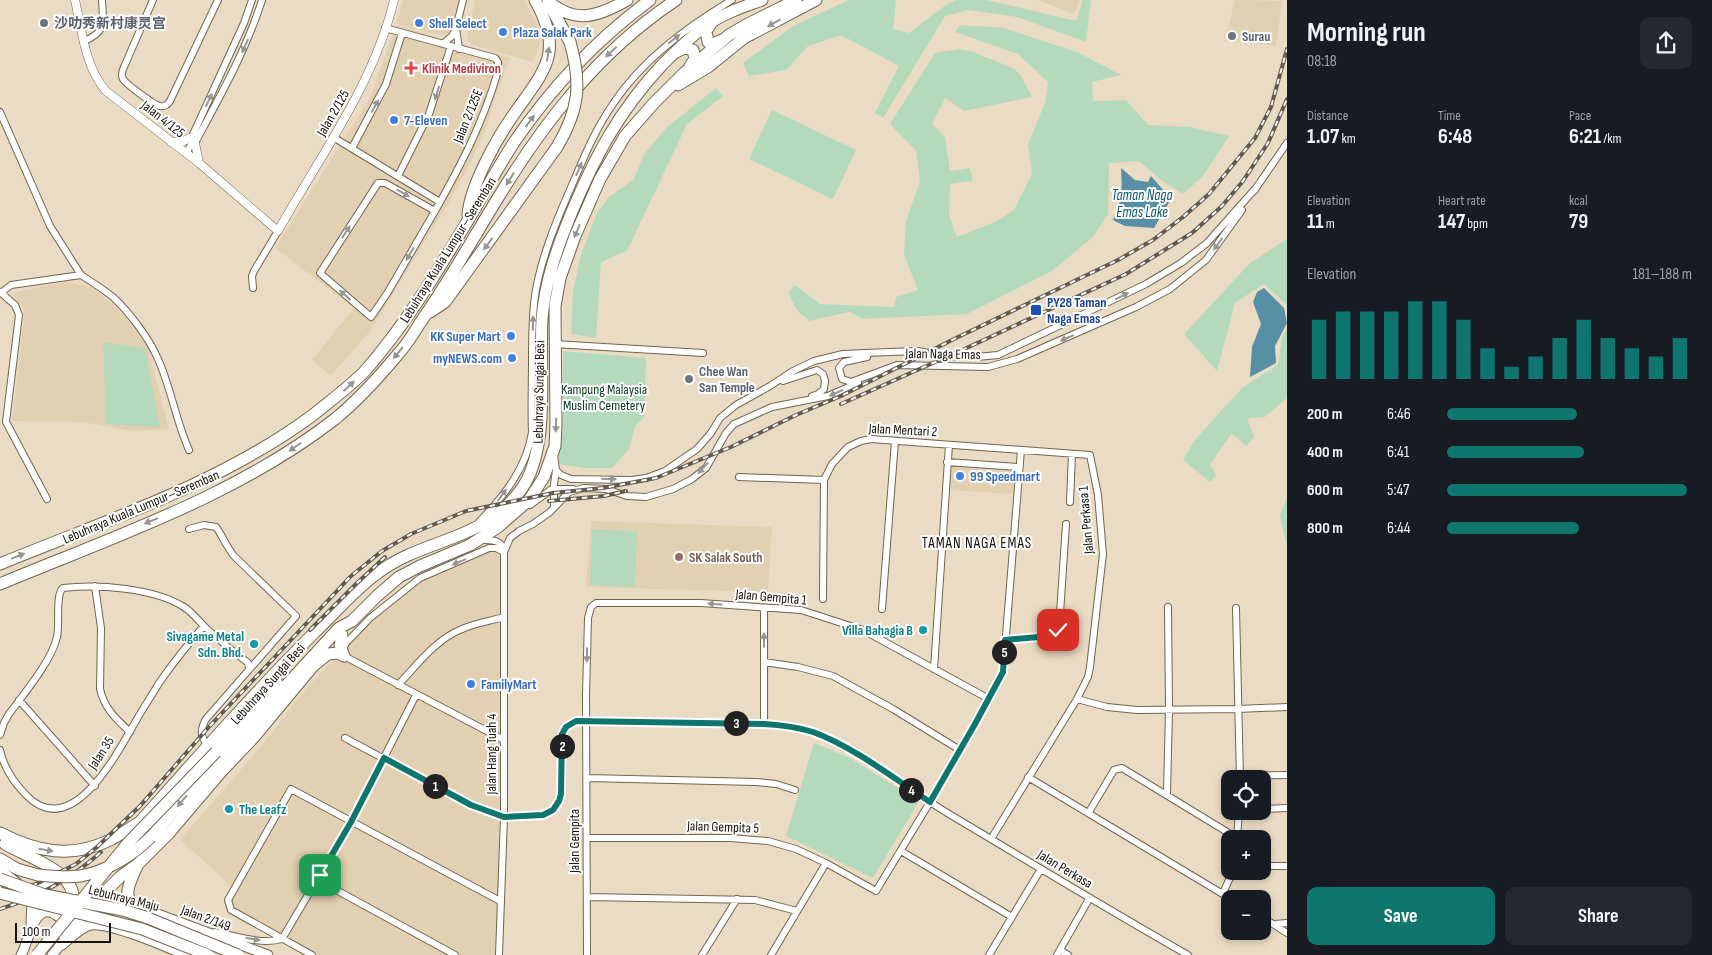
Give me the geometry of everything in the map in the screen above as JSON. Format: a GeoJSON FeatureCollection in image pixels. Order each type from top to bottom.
{"type":"FeatureCollection","features":[{"type":"Feature","properties":{"kind":"highway"},"geometry":{"type":"LineString","coordinates":[[467,222],[468,207],[473,188],[504,129],[540,77],[547,63],[549,32],[543,14],[535,0]]}},
{"type":"Feature","properties":{"kind":"highway"},"geometry":{"type":"LineString","coordinates":[[547,1],[562,11],[589,16],[608,11],[627,0]]}},
{"type":"Feature","properties":{"kind":"highway","name":"Lebuhraya Kuala Lumpur–Seremban"},"geometry":{"type":"LineString","coordinates":[[0,564],[155,502],[225,470],[257,453],[295,428],[341,393],[362,374],[388,343],[422,294],[514,143],[552,91],[585,55],[650,0]]}},
{"type":"Feature","properties":{"kind":"highway","name":"Lebuhraya Kuala Lumpur–Seremban"},"geometry":{"type":"LineString","coordinates":[[0,584],[191,505],[226,488],[289,451],[334,419],[367,388],[400,352],[449,281],[526,153],[555,112],[585,78],[615,49],[646,22],[676,0]]}},
{"type":"Feature","properties":{"kind":"highway","name":"Lebuhraya Sungai Besi"},"geometry":{"type":"LineString","coordinates":[[212,749],[304,652],[365,592],[416,553],[481,526],[503,510],[522,490],[534,464],[541,430],[542,319],[546,286],[556,250],[581,189],[606,138],[629,103],[674,53],[691,37],[713,22],[733,11],[762,0]]}},
{"type":"Feature","properties":{"kind":"highway","name":"Lebuhraya Sungai Besi"},"geometry":{"type":"LineString","coordinates":[[0,860],[17,869],[38,874],[60,877],[82,876],[109,867],[138,849],[151,837],[205,774],[251,727],[339,628],[352,621],[399,577],[470,545],[498,527],[529,500],[544,477],[555,446],[555,306],[560,278],[596,186],[625,136],[684,73],[730,35],[796,0]]}},
{"type":"Feature","properties":{"kind":"highway"},"geometry":{"type":"LineString","coordinates":[[664,93],[708,67],[744,38],[816,0]]}},
{"type":"Feature","properties":{"kind":"highway"},"geometry":{"type":"LineString","coordinates":[[426,314],[445,302],[556,147],[568,127],[576,105],[578,83],[574,56],[570,42],[547,1]]}},
{"type":"Feature","properties":{"kind":"highway"},"geometry":{"type":"LineString","coordinates":[[713,22],[706,31],[708,42],[712,44],[730,35]]}},
{"type":"Feature","properties":{"kind":"highway"},"geometry":{"type":"LineString","coordinates":[[674,53],[687,48],[692,48],[695,52],[695,59],[684,73]]}},
{"type":"Feature","properties":{"kind":"highway"},"geometry":{"type":"LineString","coordinates":[[98,899],[120,877],[138,864],[169,832],[254,737],[312,666],[342,635],[352,621]]}},
{"type":"Feature","properties":{"kind":"highway"},"geometry":{"type":"LineString","coordinates":[[322,657],[332,653],[343,654],[339,641],[342,635]]}},
{"type":"Feature","properties":{"kind":"highway"},"geometry":{"type":"LineString","coordinates":[[220,773],[251,727]]}},
{"type":"Feature","properties":{"kind":"highway"},"geometry":{"type":"LineString","coordinates":[[120,877],[106,879],[103,877],[109,860],[140,822],[212,749]]}},
{"type":"Feature","properties":{"kind":"highway"},"geometry":{"type":"LineString","coordinates":[[37,955],[128,843],[212,749]]}},
{"type":"Feature","properties":{"kind":"highway"},"geometry":{"type":"LineString","coordinates":[[0,833],[20,843],[41,849],[60,852],[77,851],[111,840],[140,822]]}},
{"type":"Feature","properties":{"kind":"highway"},"geometry":{"type":"LineString","coordinates":[[0,841],[52,869],[70,884],[74,893],[74,907],[63,940]]}},
{"type":"Feature","properties":{"kind":"highway"},"geometry":{"type":"LineString","coordinates":[[136,906],[131,904],[129,900],[128,888],[138,864]]}},
{"type":"Feature","properties":{"kind":"highway"},"geometry":{"type":"LineString","coordinates":[[28,892],[43,890],[48,886],[52,869]]}},
{"type":"Feature","properties":{"kind":"highway"},"geometry":{"type":"LineString","coordinates":[[0,871],[28,892],[33,900],[32,924]]}},
{"type":"Feature","properties":{"kind":"highway","name":"Lebuhraya Maju"},"geometry":{"type":"LineString","coordinates":[[0,880],[45,896],[123,910],[148,918],[238,955]]}},
{"type":"Feature","properties":{"kind":"highway","name":"Lebuhraya Maju"},"geometry":{"type":"LineString","coordinates":[[0,893],[142,929],[208,955]]}},
{"type":"Feature","properties":{"kind":"main road"},"geometry":{"type":"LineString","coordinates":[[52,955],[98,899]]}},
{"type":"Feature","properties":{"kind":"main road","name":"Jalan 2/149"},"geometry":{"type":"LineString","coordinates":[[136,906],[250,952],[268,955]]}},
{"type":"Feature","properties":{"kind":"main road"},"geometry":{"type":"LineString","coordinates":[[21,955],[29,938],[32,924],[40,914],[54,913],[61,918],[64,924],[63,940]]}},
{"type":"Feature","properties":{"kind":"main road"},"geometry":{"type":"LineString","coordinates":[[63,940],[93,924],[118,930],[185,955]]}},
{"type":"Feature","properties":{"kind":"street","name":"Jalan 4/125"},"geometry":{"type":"LineString","coordinates":[[75,0],[84,41],[97,81],[106,91],[199,163],[278,231]]}},
{"type":"Feature","properties":{"kind":"street"},"geometry":{"type":"LineString","coordinates":[[84,41],[95,37],[100,32],[102,0]]}},
{"type":"Feature","properties":{"kind":"street"},"geometry":{"type":"LineString","coordinates":[[153,0],[122,71],[124,81],[155,104],[165,106],[174,93],[218,0]]}},
{"type":"Feature","properties":{"kind":"street"},"geometry":{"type":"LineString","coordinates":[[199,163],[192,142],[247,16],[252,0]]}},
{"type":"Feature","properties":{"kind":"street"},"geometry":{"type":"LineString","coordinates":[[186,153],[233,72],[253,28],[262,0]]}},
{"type":"Feature","properties":{"kind":"street","name":"Jalan 2/125"},"geometry":{"type":"LineString","coordinates":[[278,231],[361,89],[373,64],[394,0]]}},
{"type":"Feature","properties":{"kind":"street"},"geometry":{"type":"LineString","coordinates":[[443,44],[452,36],[456,28],[463,0]]}},
{"type":"Feature","properties":{"kind":"street"},"geometry":{"type":"LineString","coordinates":[[469,532],[493,507],[520,470],[530,444],[532,432],[533,314],[535,294],[561,212],[597,130],[613,103],[669,42],[705,16],[732,0]]}},
{"type":"Feature","properties":{"kind":"street","name":"Jalan 2/125E"},"geometry":{"type":"LineString","coordinates":[[385,28],[495,58],[499,66],[477,131],[435,211],[388,292],[371,317],[320,273],[378,183],[385,183],[435,211]]}},
{"type":"Feature","properties":{"kind":"street"},"geometry":{"type":"LineString","coordinates":[[456,28],[459,48]]}},
{"type":"Feature","properties":{"kind":"street"},"geometry":{"type":"LineString","coordinates":[[352,148],[386,84],[402,33]]}},
{"type":"Feature","properties":{"kind":"street"},"geometry":{"type":"LineString","coordinates":[[398,176],[429,114],[451,46]]}},
{"type":"Feature","properties":{"kind":"street"},"geometry":{"type":"LineString","coordinates":[[0,112],[50,226],[81,275],[124,308],[152,346],[164,374],[182,435],[189,450]]}},
{"type":"Feature","properties":{"kind":"street"},"geometry":{"type":"LineString","coordinates":[[333,137],[440,202]]}},
{"type":"Feature","properties":{"kind":"street"},"geometry":{"type":"LineString","coordinates":[[171,142],[192,142]]}},
{"type":"Feature","properties":{"kind":"street","name":"Jalan Naga Emas"},"geometry":{"type":"LineString","coordinates":[[889,352],[844,362],[840,368],[842,379],[851,382],[897,365],[988,367],[1017,359],[1136,307],[1170,288],[1206,260],[1287,143]]}},
{"type":"Feature","properties":{"kind":"street","name":"Jalan Naga Emas"},"geometry":{"type":"LineString","coordinates":[[559,472],[570,479],[632,480],[646,478],[665,471],[697,449],[720,418],[736,405],[793,371],[814,361],[843,354],[889,352],[918,351],[944,356],[977,358],[998,354],[1146,284],[1181,263],[1207,243],[1255,189]]}},
{"type":"Feature","properties":{"kind":"street"},"geometry":{"type":"LineString","coordinates":[[253,288],[252,276],[254,271],[278,231]]}},
{"type":"Feature","properties":{"kind":"street"},"geometry":{"type":"LineString","coordinates":[[47,499],[3,422],[19,319],[18,310],[14,304],[0,293],[11,285],[81,275]]}},
{"type":"Feature","properties":{"kind":"street"},"geometry":{"type":"LineString","coordinates":[[554,344],[702,353]]}},
{"type":"Feature","properties":{"kind":"street","name":"Jalan Naga Emas"},"geometry":{"type":"LineString","coordinates":[[791,402],[828,396],[897,365]]}},
{"type":"Feature","properties":{"kind":"street","name":"Jalan Naga Emas"},"geometry":{"type":"LineString","coordinates":[[504,552],[510,538],[519,530],[533,524],[550,512],[568,492],[584,488],[606,489],[627,496],[646,496],[672,489],[692,479],[706,468],[726,433],[734,424],[772,407],[818,394],[824,389],[825,382],[823,374],[817,370],[770,386]]}},
{"type":"Feature","properties":{"kind":"street","name":"Jalan Mentari 2"},"geometry":{"type":"LineString","coordinates":[[824,480],[832,464],[848,447],[861,441],[895,441],[1090,455]]}},
{"type":"Feature","properties":{"kind":"street"},"geometry":{"type":"LineString","coordinates":[[882,609],[895,441]]}},
{"type":"Feature","properties":{"kind":"street"},"geometry":{"type":"LineString","coordinates":[[934,669],[949,445]]}},
{"type":"Feature","properties":{"kind":"street"},"geometry":{"type":"LineString","coordinates":[[554,506],[554,489],[559,472],[554,462],[555,446]]}},
{"type":"Feature","properties":{"kind":"street"},"geometry":{"type":"LineString","coordinates":[[1012,917],[901,851],[1003,672],[1021,450]]}},
{"type":"Feature","properties":{"kind":"street"},"geometry":{"type":"LineString","coordinates":[[1070,502],[1072,454]]}},
{"type":"Feature","properties":{"kind":"street","name":"Jalan Perkasa 1"},"geometry":{"type":"LineString","coordinates":[[991,839],[1077,699],[1088,677],[1103,554],[1098,495],[1090,455]]}},
{"type":"Feature","properties":{"kind":"street"},"geometry":{"type":"LineString","coordinates":[[948,462],[1019,467]]}},
{"type":"Feature","properties":{"kind":"street"},"geometry":{"type":"LineString","coordinates":[[739,477],[824,480],[823,600]]}},
{"type":"Feature","properties":{"kind":"street"},"geometry":{"type":"LineString","coordinates":[[470,545],[485,540],[512,523],[524,510],[544,494],[554,489],[584,488]]}},
{"type":"Feature","properties":{"kind":"street"},"geometry":{"type":"LineString","coordinates":[[1005,640],[1052,635],[1059,628],[1066,524]]}},
{"type":"Feature","properties":{"kind":"street"},"geometry":{"type":"LineString","coordinates":[[189,529],[204,525],[216,527],[234,556],[296,616],[206,719],[201,729],[202,736],[212,749]]}},
{"type":"Feature","properties":{"kind":"street"},"geometry":{"type":"LineString","coordinates":[[485,540],[498,542],[503,547],[504,552]]}},
{"type":"Feature","properties":{"kind":"street"},"geometry":{"type":"LineString","coordinates":[[504,552],[496,548],[489,548],[420,578],[370,618],[346,643],[343,654],[416,695],[504,740]]}},
{"type":"Feature","properties":{"kind":"street","name":"Jalan Hang Tuah 4"},"geometry":{"type":"LineString","coordinates":[[499,955],[504,817],[504,552]]}},
{"type":"Feature","properties":{"kind":"street"},"geometry":{"type":"LineString","coordinates":[[0,735],[4,723],[51,653],[57,637],[59,594],[61,589],[66,587],[95,586],[133,591],[172,601],[193,613],[204,626],[248,663],[249,668]]}},
{"type":"Feature","properties":{"kind":"street"},"geometry":{"type":"LineString","coordinates":[[95,586],[101,628],[102,698],[109,712],[130,732]]}},
{"type":"Feature","properties":{"kind":"street","name":"Jalan Gempita 1"},"geometry":{"type":"LineString","coordinates":[[591,607],[596,603],[602,602],[701,603],[801,610],[856,627],[989,699]]}},
{"type":"Feature","properties":{"kind":"street","name":"Jalan Gempita"},"geometry":{"type":"LineString","coordinates":[[587,955],[588,618],[591,607]]}},
{"type":"Feature","properties":{"kind":"street"},"geometry":{"type":"LineString","coordinates":[[1167,794],[1169,710],[1168,607]]}},
{"type":"Feature","properties":{"kind":"street"},"geometry":{"type":"LineString","coordinates":[[764,608],[764,724]]}},
{"type":"Feature","properties":{"kind":"street"},"geometry":{"type":"LineString","coordinates":[[1236,608],[1241,770]]}},
{"type":"Feature","properties":{"kind":"street"},"geometry":{"type":"LineString","coordinates":[[398,685],[447,637],[462,629],[504,617]]}},
{"type":"Feature","properties":{"kind":"street","name":"Jalan 35"},"geometry":{"type":"LineString","coordinates":[[0,750],[4,763],[14,780],[31,799],[39,804],[55,808],[69,806],[95,786],[171,665],[204,626]]}},
{"type":"Feature","properties":{"kind":"street"},"geometry":{"type":"LineString","coordinates":[[764,662],[798,667],[832,676],[885,704],[960,750]]}},
{"type":"Feature","properties":{"kind":"street"},"geometry":{"type":"LineString","coordinates":[[189,926],[261,941],[282,939],[351,822],[416,695]]}},
{"type":"Feature","properties":{"kind":"street"},"geometry":{"type":"LineString","coordinates":[[1077,699],[1107,707],[1136,710],[1287,707]]}},
{"type":"Feature","properties":{"kind":"street"},"geometry":{"type":"LineString","coordinates":[[19,700],[95,786]]}},
{"type":"Feature","properties":{"kind":"street"},"geometry":{"type":"LineString","coordinates":[[345,738],[471,805],[504,817],[543,815],[553,810],[561,794],[562,734],[566,727],[576,721],[587,721]]}},
{"type":"Feature","properties":{"kind":"street","name":"Jalan Perkasa"},"geometry":{"type":"LineString","coordinates":[[587,721],[764,724],[792,726],[814,733],[842,745],[930,802],[1188,955]]}},
{"type":"Feature","properties":{"kind":"street"},"geometry":{"type":"LineString","coordinates":[[1089,812],[1114,770],[1118,768],[1125,769],[1224,830]]}},
{"type":"Feature","properties":{"kind":"street"},"geometry":{"type":"LineString","coordinates":[[1271,776],[1287,775]]}},
{"type":"Feature","properties":{"kind":"street"},"geometry":{"type":"LineString","coordinates":[[1028,777],[1221,892]]}},
{"type":"Feature","properties":{"kind":"street"},"geometry":{"type":"LineString","coordinates":[[587,778],[756,782],[776,784],[795,790]]}},
{"type":"Feature","properties":{"kind":"street"},"geometry":{"type":"LineString","coordinates":[[312,955],[231,910],[228,900],[291,789],[500,900]]}},
{"type":"Feature","properties":{"kind":"street"},"geometry":{"type":"LineString","coordinates":[[1271,809],[1287,808]]}},
{"type":"Feature","properties":{"kind":"street","name":"Jalan Gempita 5"},"geometry":{"type":"LineString","coordinates":[[587,838],[672,837],[757,840],[796,849],[826,863],[876,891],[901,851]]}},
{"type":"Feature","properties":{"kind":"street"},"geometry":{"type":"LineString","coordinates":[[770,955],[826,863]]}},
{"type":"Feature","properties":{"kind":"street"},"geometry":{"type":"LineString","coordinates":[[1271,866],[1287,866]]}},
{"type":"Feature","properties":{"kind":"street"},"geometry":{"type":"LineString","coordinates":[[989,955],[1041,869]]}},
{"type":"Feature","properties":{"kind":"street"},"geometry":{"type":"LineString","coordinates":[[318,880],[455,955]]}},
{"type":"Feature","properties":{"kind":"street"},"geometry":{"type":"LineString","coordinates":[[587,897],[762,900],[797,911]]}},
{"type":"Feature","properties":{"kind":"street"},"geometry":{"type":"LineString","coordinates":[[1068,955],[1058,953],[1089,898]]}},
{"type":"Feature","properties":{"kind":"street"},"geometry":{"type":"LineString","coordinates":[[702,955],[737,899]]}},
{"type":"Feature","properties":{"kind":"street"},"geometry":{"type":"LineString","coordinates":[[1271,922],[1287,933]]}},
{"type":"Feature","properties":{"kind":"street"},"geometry":{"type":"LineString","coordinates":[[1274,924],[1287,924]]}},
{"type":"Feature","properties":{"kind":"shaded area"},"geometry":{"type":"Polygon","coordinates":[[[403,0],[459,0],[452,33],[445,37],[396,24],[403,0]]]}},
{"type":"Feature","properties":{"kind":"shaded area","name":"Plaza Salak Park"},"geometry":{"type":"Polygon","coordinates":[[[475,0],[524,0],[538,25],[540,43],[533,62],[470,44],[467,38],[475,0]]]}},
{"type":"Feature","properties":{"kind":"shaded area"},"geometry":{"type":"Polygon","coordinates":[[[1037,0],[1079,0],[1076,11],[1072,13],[1037,0]]]}},
{"type":"Feature","properties":{"kind":"shaded area"},"geometry":{"type":"Polygon","coordinates":[[[1235,0],[1282,1],[1276,46],[1225,41],[1235,0]]]}},
{"type":"Feature","properties":{"kind":"shaded area"},"geometry":{"type":"Polygon","coordinates":[[[396,25],[510,58],[481,140],[455,192],[371,330],[331,376],[312,360],[354,308],[275,248],[370,98],[396,25]]]}},
{"type":"Feature","properties":{"kind":"shaded area"},"geometry":{"type":"Polygon","coordinates":[[[67,282],[94,288],[122,313],[148,348],[169,429],[132,431],[83,422],[12,421],[25,310],[11,293],[67,282]]]}},
{"type":"Feature","properties":{"kind":"shaded area"},"geometry":{"type":"Polygon","coordinates":[[[950,465],[1017,469],[1015,494],[948,490],[950,465]]]}},
{"type":"Feature","properties":{"kind":"shaded area","name":"SK Salak South"},"geometry":{"type":"Polygon","coordinates":[[[591,521],[772,527],[768,592],[586,587],[591,521]]]}},
{"type":"Feature","properties":{"kind":"shaded area"},"geometry":{"type":"Polygon","coordinates":[[[496,550],[501,554],[501,757],[497,955],[318,955],[233,909],[231,900],[236,890],[180,840],[258,750],[304,691],[373,618],[420,580],[489,551],[496,550]]]}},
{"type":"Feature","properties":{"kind":"shaded area"},"geometry":{"type":"Polygon","coordinates":[[[760,613],[769,613],[769,719],[761,719],[760,613]]]}},
{"type":"Feature","properties":{"kind":"green space"},"geometry":{"type":"Polygon","coordinates":[[[849,0],[896,0],[893,29],[909,33],[943,7],[956,0],[987,0],[1076,21],[1083,0],[1091,0],[1086,42],[1017,17],[968,10],[945,16],[883,118],[875,113],[899,66],[841,35],[808,46],[786,70],[749,76],[743,63],[793,26],[849,0]]]}},
{"type":"Feature","properties":{"kind":"green space"},"geometry":{"type":"Polygon","coordinates":[[[960,25],[1004,28],[1077,52],[1121,75],[1092,82],[1093,101],[1126,100],[1148,125],[1189,127],[1229,136],[1203,176],[1183,194],[1161,180],[1139,161],[1109,163],[1108,214],[1093,237],[1052,271],[967,314],[863,319],[849,312],[809,321],[797,310],[788,293],[795,285],[820,304],[894,307],[896,297],[918,290],[904,255],[906,221],[920,182],[916,151],[890,124],[935,53],[959,49],[971,51],[1015,69],[1032,97],[964,111],[945,98],[932,124],[945,137],[950,171],[970,168],[973,181],[950,184],[949,216],[957,237],[995,222],[1014,210],[1032,174],[1028,144],[1045,103],[1048,82],[1018,54],[955,32],[960,25]]]}},
{"type":"Feature","properties":{"kind":"green space"},"geometry":{"type":"Polygon","coordinates":[[[716,88],[723,96],[687,124],[627,251],[601,262],[596,338],[571,334],[573,292],[580,258],[597,213],[609,197],[633,180],[645,153],[666,128],[716,88]]]}},
{"type":"Feature","properties":{"kind":"green space"},"geometry":{"type":"Polygon","coordinates":[[[772,110],[856,150],[833,199],[749,159],[772,110]]]}},
{"type":"Feature","properties":{"kind":"green space"},"geometry":{"type":"Polygon","coordinates":[[[1287,239],[1287,307],[1264,284],[1235,303],[1217,371],[1184,334],[1250,263],[1287,239]]]}},
{"type":"Feature","properties":{"kind":"green space"},"geometry":{"type":"Polygon","coordinates":[[[1287,328],[1287,398],[1265,417],[1247,418],[1254,437],[1246,446],[1232,433],[1210,464],[1216,475],[1210,482],[1183,460],[1194,441],[1243,387],[1278,365],[1282,338],[1287,328]]]}},
{"type":"Feature","properties":{"kind":"green space"},"geometry":{"type":"Polygon","coordinates":[[[103,342],[145,348],[160,427],[106,424],[103,342]]]}},
{"type":"Feature","properties":{"kind":"green space","name":"Kampung Malaysia Muslim Cemetery"},"geometry":{"type":"Polygon","coordinates":[[[563,351],[646,358],[644,417],[635,426],[629,449],[612,468],[584,468],[558,464],[563,429],[563,351]]]}},
{"type":"Feature","properties":{"kind":"green space"},"geometry":{"type":"Polygon","coordinates":[[[1287,497],[1287,547],[1280,515],[1287,497]]]}},
{"type":"Feature","properties":{"kind":"green space"},"geometry":{"type":"Polygon","coordinates":[[[592,529],[637,531],[635,587],[590,585],[592,529]]]}},
{"type":"Feature","properties":{"kind":"green space"},"geometry":{"type":"Polygon","coordinates":[[[814,743],[850,758],[919,801],[873,878],[786,836],[814,743]]]}},
{"type":"Feature","properties":{"kind":"water","name":"Taman Naga Emas Lake"},"geometry":{"type":"Polygon","coordinates":[[[1121,168],[1135,180],[1148,182],[1151,176],[1171,199],[1154,228],[1125,226],[1113,220],[1119,206],[1121,194],[1121,168]]]}},
{"type":"Feature","properties":{"kind":"water"},"geometry":{"type":"Polygon","coordinates":[[[1264,288],[1284,308],[1287,323],[1275,346],[1276,363],[1250,377],[1252,347],[1261,324],[1253,302],[1257,292],[1264,288]]]}},
{"type":"Feature","properties":{"kind":"railway"},"geometry":{"type":"LineString","coordinates":[[0,895],[36,884],[76,864],[97,847],[140,806],[207,729],[351,576],[382,551],[411,534],[466,511],[553,493],[603,488],[656,478],[731,447],[796,415],[841,396],[1118,260],[1153,240],[1209,194],[1255,138],[1271,107],[1287,49]]}},
{"type":"Feature","properties":{"kind":"railway"},"geometry":{"type":"LineString","coordinates":[[841,404],[1126,274],[1192,233],[1222,206],[1243,181],[1268,143],[1287,99]]}},
{"type":"Feature","properties":{"kind":"railway"},"geometry":{"type":"LineString","coordinates":[[549,501],[604,496],[626,491]]}},
{"type":"Feature","properties":{"kind":"railway"},"geometry":{"type":"LineString","coordinates":[[310,630],[385,557]]}},
{"type":"Feature","properties":{"kind":"railway"},"geometry":{"type":"LineString","coordinates":[[0,909],[28,899],[54,886],[78,871],[101,852]]}},
{"type":"Feature","properties":{"kind":"place","name":"沙叻秀新村康灵宫"},"geometry":{"type":"Point","coordinates":[44,23]}},
{"type":"Feature","properties":{"kind":"place","name":"Shell Select"},"geometry":{"type":"Point","coordinates":[419,23]}},
{"type":"Feature","properties":{"kind":"place","name":"Plaza Salak Park"},"geometry":{"type":"Point","coordinates":[503,32]}},
{"type":"Feature","properties":{"kind":"place","name":"Surau"},"geometry":{"type":"Point","coordinates":[1232,36]}},
{"type":"Feature","properties":{"kind":"place","name":"Klinik Mediviron"},"geometry":{"type":"Point","coordinates":[411,68]}},
{"type":"Feature","properties":{"kind":"place","name":"7-Eleven"},"geometry":{"type":"Point","coordinates":[394,120]}},
{"type":"Feature","properties":{"kind":"place","name":"PY28 Taman Naga Emas"},"geometry":{"type":"Point","coordinates":[1036,310]}},
{"type":"Feature","properties":{"kind":"place","name":"KK Super Mart"},"geometry":{"type":"Point","coordinates":[511,336]}},
{"type":"Feature","properties":{"kind":"place","name":"myNEWS.com"},"geometry":{"type":"Point","coordinates":[512,358]}},
{"type":"Feature","properties":{"kind":"place","name":"Chee Wan San Temple"},"geometry":{"type":"Point","coordinates":[689,379]}},
{"type":"Feature","properties":{"kind":"place","name":"99 Speedmart"},"geometry":{"type":"Point","coordinates":[960,476]}},
{"type":"Feature","properties":{"kind":"place","name":"SK Salak South"},"geometry":{"type":"Point","coordinates":[679,557]}},
{"type":"Feature","properties":{"kind":"place","name":"Villa Bahagia B"},"geometry":{"type":"Point","coordinates":[923,630]}},
{"type":"Feature","properties":{"kind":"place","name":"Sivagame Metal Sdn. Bhd."},"geometry":{"type":"Point","coordinates":[254,644]}},
{"type":"Feature","properties":{"kind":"place","name":"FamilyMart"},"geometry":{"type":"Point","coordinates":[471,684]}},
{"type":"Feature","properties":{"kind":"place","name":"The Leafz"},"geometry":{"type":"Point","coordinates":[229,809]}},
{"type":"Feature","properties":{"kind":"district","name":"TAMAN NAGA EMAS"},"geometry":{"type":"Point","coordinates":[977,543]}},
{"type":"Feature","properties":{"kind":"route"},"geometry":{"type":"LineString","coordinates":[[320,875],[351,822],[384,758],[471,805],[504,817],[543,815],[553,810],[559,801],[561,794],[562,734],[566,727],[576,721],[691,722],[792,726],[842,745],[930,802],[1003,672],[1005,640],[1050,636],[1058,630]]}}]}
